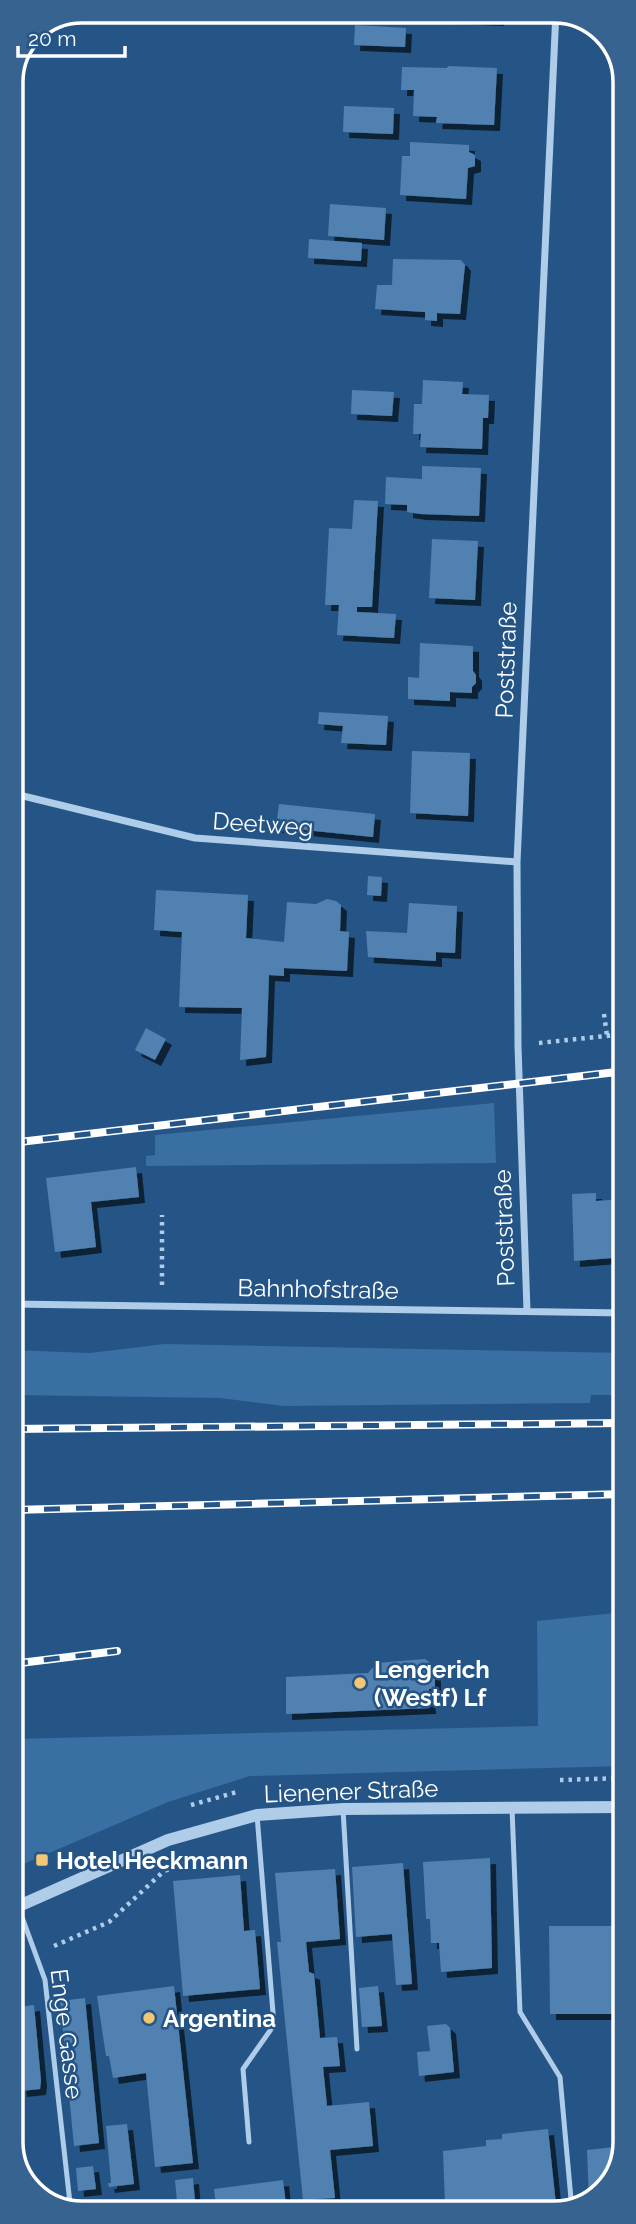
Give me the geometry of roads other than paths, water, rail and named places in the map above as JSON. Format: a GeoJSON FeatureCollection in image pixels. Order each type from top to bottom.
{"type":"FeatureCollection","features":[{"type":"Feature","properties":{"kind":"street","name":"Poststraße"},"geometry":{"type":"LineString","coordinates":[[527,1311],[518,1046],[517,862],[555,23]]}},
{"type":"Feature","properties":{"kind":"street","name":"Deetweg"},"geometry":{"type":"LineString","coordinates":[[23,796],[195,838],[517,862]]}},
{"type":"Feature","properties":{"kind":"street","name":"Bahnhofstraße"},"geometry":{"type":"LineString","coordinates":[[23,1304],[613,1313]]}},
{"type":"Feature","properties":{"kind":"street","name":"Lienener Straße"},"geometry":{"type":"LineString","coordinates":[[23,1904],[168,1840],[211,1825],[257,1815],[343,1809],[613,1807]]}},
{"type":"Feature","properties":{"kind":"lane"},"geometry":{"type":"LineString","coordinates":[[512,1808],[520,2012],[560,2077],[571,2199]]}},
{"type":"Feature","properties":{"kind":"lane"},"geometry":{"type":"LineString","coordinates":[[343,1809],[357,2049]]}},
{"type":"Feature","properties":{"kind":"lane"},"geometry":{"type":"LineString","coordinates":[[249,2143],[243,2069],[274,2025],[257,1815]]}},
{"type":"Feature","properties":{"kind":"lane","name":"Enge Gasse"},"geometry":{"type":"LineString","coordinates":[[23,1924],[37,1952],[45,1980],[70,2199]]}},
{"type":"Feature","properties":{"kind":"railway"},"geometry":{"type":"LineString","coordinates":[[23,1142],[613,1072]]}},
{"type":"Feature","properties":{"kind":"railway"},"geometry":{"type":"LineString","coordinates":[[23,1429],[613,1423]]}},
{"type":"Feature","properties":{"kind":"railway"},"geometry":{"type":"LineString","coordinates":[[23,1510],[613,1494]]}},
{"type":"Feature","properties":{"kind":"railway"},"geometry":{"type":"LineString","coordinates":[[23,1663],[117,1651]]}},
{"type":"Feature","properties":{"kind":"place","name":"Lengerich (Westf) Lf"},"geometry":{"type":"Point","coordinates":[360,1683]}},
{"type":"Feature","properties":{"kind":"place","name":"Hotel Heckmann"},"geometry":{"type":"Point","coordinates":[42,1860]}},
{"type":"Feature","properties":{"kind":"place","name":"Argentina"},"geometry":{"type":"Point","coordinates":[149,2018]}}]}
